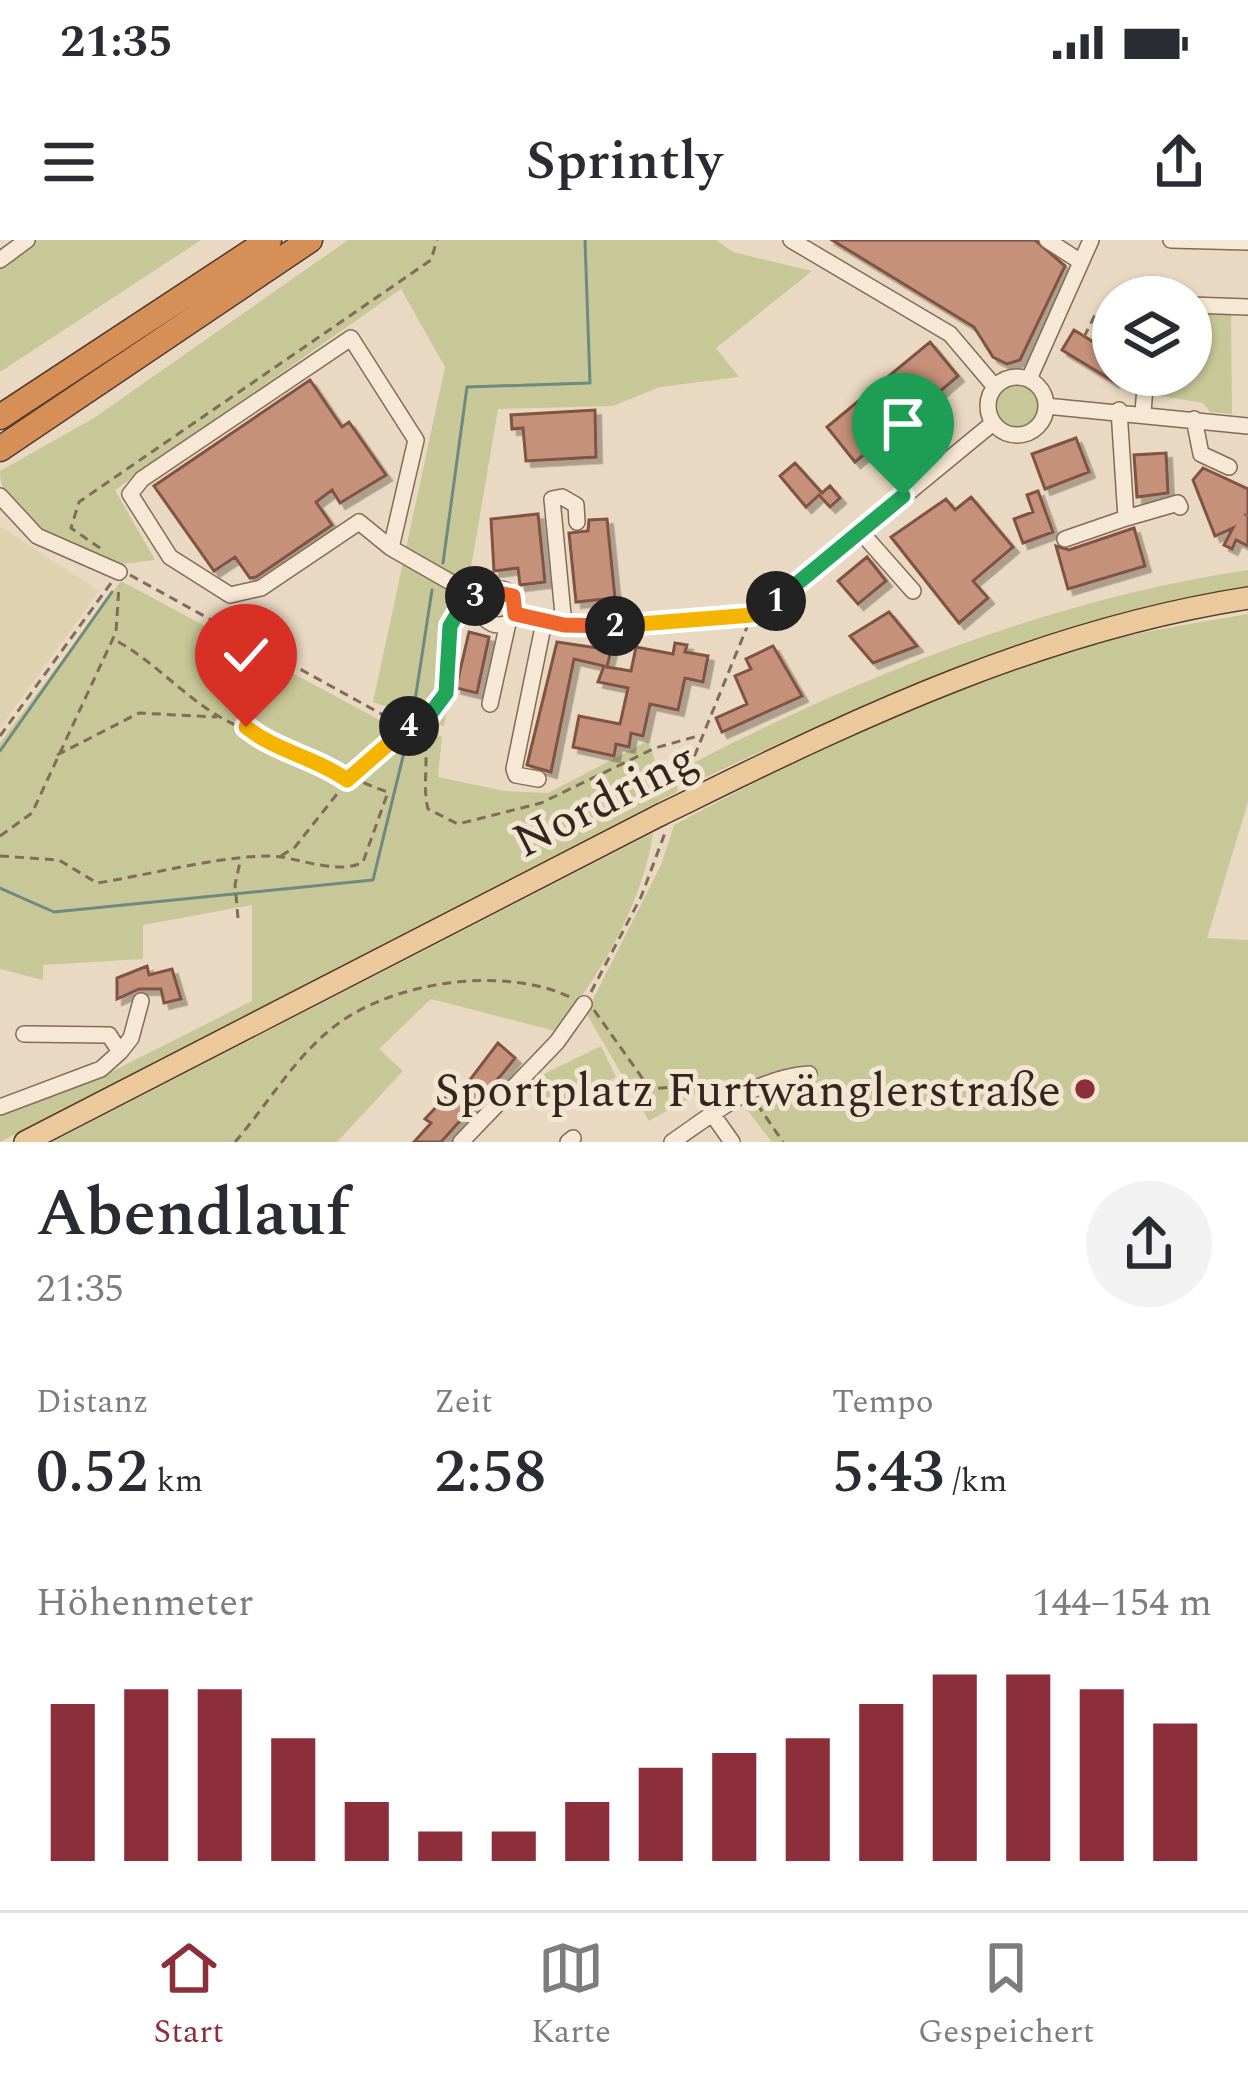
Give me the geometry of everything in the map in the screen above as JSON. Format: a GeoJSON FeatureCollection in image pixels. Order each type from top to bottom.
{"type":"FeatureCollection","features":[{"type":"Feature","properties":{"kind":"highway"},"geometry":{"type":"LineString","coordinates":[[0,417],[269,240]]}},
{"type":"Feature","properties":{"kind":"highway"},"geometry":{"type":"LineString","coordinates":[[0,449],[310,240]]}},
{"type":"Feature","properties":{"kind":"main road","name":"Nordring"},"geometry":{"type":"LineString","coordinates":[[25,1142],[664,820],[684,795],[979,670],[1107,629],[1248,598]]}},
{"type":"Feature","properties":{"kind":"street"},"geometry":{"type":"LineString","coordinates":[[790,240],[950,334],[995,387]]}},
{"type":"Feature","properties":{"kind":"street"},"geometry":{"type":"LineString","coordinates":[[1047,240],[1082,262]]}},
{"type":"Feature","properties":{"kind":"street"},"geometry":{"type":"LineString","coordinates":[[1029,380],[1069,308],[1091,240]]}},
{"type":"Feature","properties":{"kind":"street"},"geometry":{"type":"LineString","coordinates":[[1171,240],[1248,242]]}},
{"type":"Feature","properties":{"kind":"street"},"geometry":{"type":"LineString","coordinates":[[0,260],[22,242]]}},
{"type":"Feature","properties":{"kind":"street"},"geometry":{"type":"LineString","coordinates":[[1212,306],[1248,307]]}},
{"type":"Feature","properties":{"kind":"street"},"geometry":{"type":"LineString","coordinates":[[391,548],[416,440],[351,338],[142,479],[130,494],[170,557],[230,595],[261,588],[359,523],[391,548],[476,597],[487,621],[512,618],[621,626],[752,615],[993,423]]}},
{"type":"Feature","properties":{"kind":"street"},"geometry":{"type":"LineString","coordinates":[[1011,378],[1029,380],[1042,390],[1046,406],[1040,424],[1025,434],[1007,434],[993,423],[988,408],[995,387],[1011,378]]}},
{"type":"Feature","properties":{"kind":"street"},"geometry":{"type":"LineString","coordinates":[[1143,412],[1144,396]]}},
{"type":"Feature","properties":{"kind":"street"},"geometry":{"type":"LineString","coordinates":[[1046,406],[1248,426]]}},
{"type":"Feature","properties":{"kind":"street"},"geometry":{"type":"LineString","coordinates":[[1119,410],[1126,518]]}},
{"type":"Feature","properties":{"kind":"street"},"geometry":{"type":"LineString","coordinates":[[1194,419],[1202,454],[1229,467]]}},
{"type":"Feature","properties":{"kind":"street"},"geometry":{"type":"LineString","coordinates":[[564,625],[552,499],[562,497],[576,505],[577,522]]}},
{"type":"Feature","properties":{"kind":"street"},"geometry":{"type":"LineString","coordinates":[[2,500],[58,550],[119,572]]}},
{"type":"Feature","properties":{"kind":"street"},"geometry":{"type":"LineString","coordinates":[[1065,538],[1178,503],[1180,507]]}},
{"type":"Feature","properties":{"kind":"street"},"geometry":{"type":"LineString","coordinates":[[860,531],[913,591]]}},
{"type":"Feature","properties":{"kind":"street"},"geometry":{"type":"LineString","coordinates":[[476,597],[503,590],[513,596],[512,618],[490,704]]}},
{"type":"Feature","properties":{"kind":"street"},"geometry":{"type":"LineString","coordinates":[[538,779],[516,775],[514,769],[544,622]]}},
{"type":"Feature","properties":{"kind":"street"},"geometry":{"type":"LineString","coordinates":[[0,1107],[100,1069],[130,1038],[141,1001]]}},
{"type":"Feature","properties":{"kind":"street"},"geometry":{"type":"LineString","coordinates":[[461,1142],[557,1042],[584,1004]]}},
{"type":"Feature","properties":{"kind":"street"},"geometry":{"type":"LineString","coordinates":[[24,1034],[110,1035],[120,1052]]}},
{"type":"Feature","properties":{"kind":"street"},"geometry":{"type":"LineString","coordinates":[[672,1142],[748,1090],[778,1076],[809,1074]]}},
{"type":"Feature","properties":{"kind":"street"},"geometry":{"type":"LineString","coordinates":[[712,1115],[731,1142]]}},
{"type":"Feature","properties":{"kind":"path"},"geometry":{"type":"LineString","coordinates":[[71,528],[88,494],[431,260],[437,240]]}},
{"type":"Feature","properties":{"kind":"path"},"geometry":{"type":"LineString","coordinates":[[1084,337],[1092,320]]}},
{"type":"Feature","properties":{"kind":"path"},"geometry":{"type":"LineString","coordinates":[[0,836],[32,813],[113,639],[119,572]]}},
{"type":"Feature","properties":{"kind":"path"},"geometry":{"type":"LineString","coordinates":[[119,572],[169,593],[408,726],[420,728],[446,693],[450,626],[476,597]]}},
{"type":"Feature","properties":{"kind":"path"},"geometry":{"type":"LineString","coordinates":[[0,736],[119,572]]}},
{"type":"Feature","properties":{"kind":"path"},"geometry":{"type":"LineString","coordinates":[[684,795],[752,615]]}},
{"type":"Feature","properties":{"kind":"path"},"geometry":{"type":"LineString","coordinates":[[0,856],[59,860],[97,883],[280,857],[359,866],[388,792],[347,780],[321,761],[276,746],[220,717],[147,658],[113,639]]}},
{"type":"Feature","properties":{"kind":"path"},"geometry":{"type":"LineString","coordinates":[[55,756],[139,713],[220,717]]}},
{"type":"Feature","properties":{"kind":"path"},"geometry":{"type":"LineString","coordinates":[[280,857],[295,847],[347,780],[408,726]]}},
{"type":"Feature","properties":{"kind":"path"},"geometry":{"type":"LineString","coordinates":[[584,1004],[641,897],[664,820]]}},
{"type":"Feature","properties":{"kind":"path"},"geometry":{"type":"LineString","coordinates":[[238,918],[235,885],[241,860]]}},
{"type":"Feature","properties":{"kind":"path"},"geometry":{"type":"LineString","coordinates":[[236,1142],[302,1058],[337,1024],[369,1006],[464,983],[501,981],[560,993],[597,1012],[650,1089],[702,1087],[729,1096]]}},
{"type":"Feature","properties":{"kind":"path"},"geometry":{"type":"LineString","coordinates":[[748,1090],[783,1142]]}},
{"type":"Feature","properties":{"kind":"shaded area"},"geometry":{"type":"Polygon","coordinates":[[[0,526],[99,591],[0,728],[0,526]]]}},
{"type":"Feature","properties":{"kind":"green space"},"geometry":{"type":"Polygon","coordinates":[[[33,240],[201,240],[0,372],[0,265],[33,240]]]}},
{"type":"Feature","properties":{"kind":"green space"},"geometry":{"type":"Polygon","coordinates":[[[348,240],[716,240],[733,252],[812,271],[716,348],[739,377],[660,387],[613,406],[498,409],[444,726],[373,702],[445,367],[401,289],[115,490],[155,560],[113,564],[74,551],[24,518],[3,488],[0,471],[94,418],[348,240]]]}},
{"type":"Feature","properties":{"kind":"green space"},"geometry":{"type":"Polygon","coordinates":[[[1212,312],[1231,312],[1232,414],[1210,412],[1203,403],[1161,396],[1212,396],[1212,312]]]}},
{"type":"Feature","properties":{"kind":"green space"},"geometry":{"type":"Polygon","coordinates":[[[1017,384],[1033,390],[1039,406],[1033,422],[1017,428],[1001,422],[995,406],[1001,390],[1017,384]]]}},
{"type":"Feature","properties":{"kind":"green space"},"geometry":{"type":"Polygon","coordinates":[[[1248,570],[1248,586],[1101,622],[960,668],[823,723],[686,787],[695,762],[895,670],[1033,620],[1175,583],[1248,570]]]}},
{"type":"Feature","properties":{"kind":"green space"},"geometry":{"type":"Polygon","coordinates":[[[121,581],[389,725],[442,736],[438,777],[504,791],[548,793],[648,741],[660,774],[674,772],[679,778],[677,792],[0,1142],[0,1117],[101,1077],[252,1001],[252,905],[143,925],[143,959],[43,965],[43,980],[0,969],[0,743],[121,581]]]}},
{"type":"Feature","properties":{"kind":"green space"},"geometry":{"type":"Polygon","coordinates":[[[1248,614],[1248,802],[1207,938],[1248,940],[1248,1142],[772,1142],[723,1079],[649,1121],[586,1013],[661,865],[674,825],[824,748],[979,681],[1106,641],[1248,614]]]}},
{"type":"Feature","properties":{"kind":"green space"},"geometry":{"type":"Polygon","coordinates":[[[653,833],[640,886],[617,938],[555,1031],[431,999],[379,1049],[403,1071],[337,1142],[52,1142],[653,833]]]}},
{"type":"Feature","properties":{"kind":"green space"},"geometry":{"type":"Polygon","coordinates":[[[601,1046],[616,1077],[551,1109],[536,1078],[601,1046]]]}},
{"type":"Feature","properties":{"kind":"building"},"geometry":{"type":"Polygon","coordinates":[[[832,240],[1035,240],[1065,266],[1020,360],[1007,364],[993,357],[974,327],[832,240]]]}},
{"type":"Feature","properties":{"kind":"building"},"geometry":{"type":"Polygon","coordinates":[[[1074,330],[1092,341],[1092,368],[1062,350],[1074,330]]]}},
{"type":"Feature","properties":{"kind":"building"},"geometry":{"type":"Polygon","coordinates":[[[930,342],[958,376],[917,411],[928,424],[897,450],[886,436],[855,462],[827,427],[930,342]]]}},
{"type":"Feature","properties":{"kind":"building"},"geometry":{"type":"Polygon","coordinates":[[[310,380],[342,427],[349,422],[386,475],[340,503],[332,490],[316,502],[332,525],[256,577],[250,578],[235,557],[214,571],[154,486],[310,380]]]}},
{"type":"Feature","properties":{"kind":"building"},"geometry":{"type":"Polygon","coordinates":[[[595,410],[596,457],[526,461],[523,428],[512,429],[511,415],[595,410]]]}},
{"type":"Feature","properties":{"kind":"building"},"geometry":{"type":"Polygon","coordinates":[[[1076,438],[1089,472],[1045,489],[1032,454],[1076,438]]]}},
{"type":"Feature","properties":{"kind":"building"},"geometry":{"type":"Polygon","coordinates":[[[1166,453],[1168,493],[1137,497],[1134,455],[1166,453]]]}},
{"type":"Feature","properties":{"kind":"building"},"geometry":{"type":"Polygon","coordinates":[[[795,463],[822,493],[830,486],[840,498],[830,507],[819,495],[806,507],[780,476],[795,463]]]}},
{"type":"Feature","properties":{"kind":"building"},"geometry":{"type":"Polygon","coordinates":[[[1203,468],[1248,489],[1248,546],[1236,540],[1232,549],[1224,545],[1233,528],[1215,536],[1193,480],[1203,468]]]}},
{"type":"Feature","properties":{"kind":"building"},"geometry":{"type":"Polygon","coordinates":[[[1038,491],[1053,532],[1023,543],[1014,519],[1033,512],[1027,495],[1038,491]]]}},
{"type":"Feature","properties":{"kind":"building"},"geometry":{"type":"Polygon","coordinates":[[[971,497],[1013,547],[973,581],[988,598],[959,623],[891,537],[946,499],[955,510],[971,497]]]}},
{"type":"Feature","properties":{"kind":"building"},"geometry":{"type":"Polygon","coordinates":[[[538,514],[545,582],[520,585],[518,568],[494,571],[491,519],[538,514]]]}},
{"type":"Feature","properties":{"kind":"building"},"geometry":{"type":"Polygon","coordinates":[[[607,519],[615,598],[576,602],[569,533],[588,531],[589,520],[607,519]]]}},
{"type":"Feature","properties":{"kind":"building"},"geometry":{"type":"Polygon","coordinates":[[[1134,528],[1145,566],[1068,589],[1056,546],[1069,550],[1134,528]]]}},
{"type":"Feature","properties":{"kind":"building"},"geometry":{"type":"Polygon","coordinates":[[[867,557],[886,581],[858,604],[838,581],[867,557]]]}},
{"type":"Feature","properties":{"kind":"building"},"geometry":{"type":"Polygon","coordinates":[[[889,612],[917,646],[873,663],[850,636],[889,612]]]}},
{"type":"Feature","properties":{"kind":"building"},"geometry":{"type":"Polygon","coordinates":[[[469,632],[489,637],[477,693],[456,688],[469,632]]]}},
{"type":"Feature","properties":{"kind":"building"},"geometry":{"type":"Polygon","coordinates":[[[557,642],[611,650],[607,667],[631,671],[636,647],[673,654],[675,643],[687,645],[685,652],[708,656],[703,682],[685,678],[678,710],[650,704],[643,736],[631,733],[629,747],[616,744],[614,756],[573,747],[579,716],[620,724],[628,688],[598,682],[604,666],[574,659],[551,772],[527,765],[557,642]]]}},
{"type":"Feature","properties":{"kind":"building"},"geometry":{"type":"Polygon","coordinates":[[[773,646],[802,696],[722,732],[716,718],[747,704],[735,676],[751,669],[746,659],[773,646]]]}},
{"type":"Feature","properties":{"kind":"building"},"geometry":{"type":"Polygon","coordinates":[[[147,966],[149,975],[172,969],[181,999],[164,1003],[161,989],[139,989],[117,999],[117,978],[147,966]]]}},
{"type":"Feature","properties":{"kind":"building"},"geometry":{"type":"Polygon","coordinates":[[[498,1043],[515,1058],[503,1073],[441,1142],[414,1142],[431,1123],[425,1119],[458,1084],[463,1089],[498,1043]]]}},
{"type":"Feature","properties":{"kind":"waterway"},"geometry":{"type":"LineString","coordinates":[[443,563],[467,387],[590,383],[585,240]]}},
{"type":"Feature","properties":{"kind":"waterway"},"geometry":{"type":"LineString","coordinates":[[412,720],[432,590]]}},
{"type":"Feature","properties":{"kind":"waterway"},"geometry":{"type":"LineString","coordinates":[[0,751],[112,592]]}},
{"type":"Feature","properties":{"kind":"waterway"},"geometry":{"type":"LineString","coordinates":[[0,888],[54,912],[373,880],[409,732]]}},
{"type":"Feature","properties":{"kind":"place","name":"Sportplatz Furtwänglerstraße"},"geometry":{"type":"Point","coordinates":[1085,1089]}},
{"type":"Feature","properties":{"kind":"route"},"geometry":{"type":"LineString","coordinates":[[246,727],[276,746],[321,761],[347,780],[408,726],[420,728],[446,693],[450,626],[469,594],[482,600],[490,591],[503,590],[516,602],[515,614],[564,625],[621,626],[752,615],[773,604],[903,496]]}}]}
